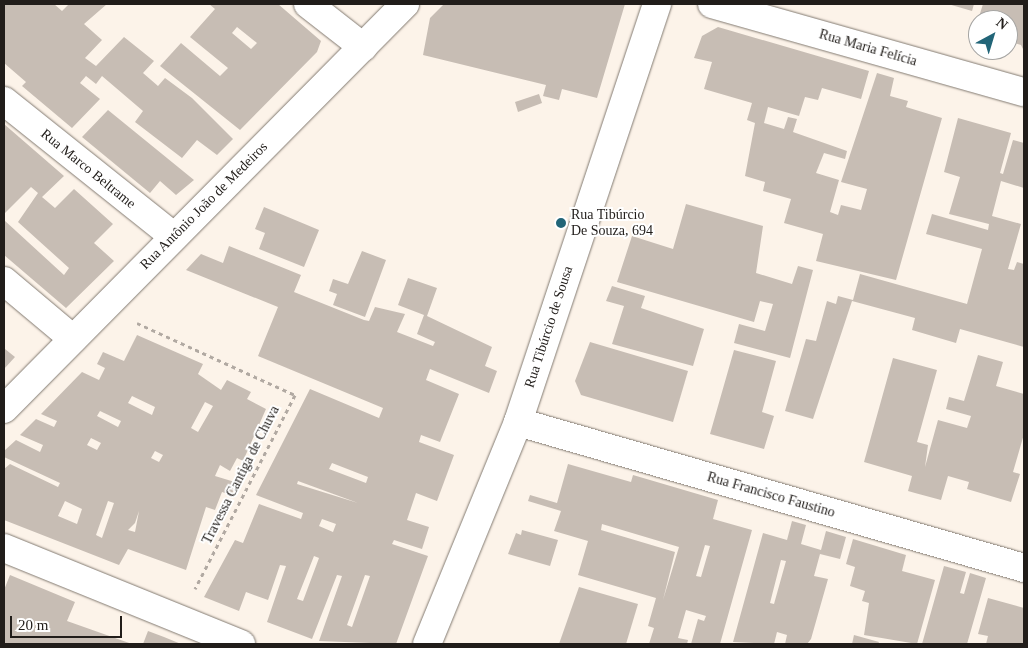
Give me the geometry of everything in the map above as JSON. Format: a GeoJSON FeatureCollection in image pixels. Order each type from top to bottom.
{"type":"FeatureCollection","features":[{"type":"Feature","properties":{"kind":"street"},"geometry":{"type":"LineString","coordinates":[[308,4],[363,47]]}},
{"type":"Feature","properties":{"kind":"street","name":"Rua Antônio João de Medeiros"},"geometry":{"type":"LineString","coordinates":[[4,409],[404,4]]}},
{"type":"Feature","properties":{"kind":"street","name":"Rua Tibúrcio de Sousa"},"geometry":{"type":"LineString","coordinates":[[426,644],[518,422],[657,4]]}},
{"type":"Feature","properties":{"kind":"street","name":"Rua Maria Felícia"},"geometry":{"type":"LineString","coordinates":[[712,4],[1024,92]]}},
{"type":"Feature","properties":{"kind":"street","name":"Rua Marco Beltrame"},"geometry":{"type":"LineString","coordinates":[[4,101],[173,236]]}},
{"type":"Feature","properties":{"kind":"street"},"geometry":{"type":"LineString","coordinates":[[4,281],[73,339]]}},
{"type":"Feature","properties":{"kind":"street","name":"Rua Francisco Faustino"},"geometry":{"type":"LineString","coordinates":[[518,422],[1024,568]]}},
{"type":"Feature","properties":{"kind":"street"},"geometry":{"type":"LineString","coordinates":[[4,548],[241,644]]}},
{"type":"Feature","properties":{"kind":"path","name":"Travessa Cantiga de Chuva"},"geometry":{"type":"LineString","coordinates":[[105,308],[295,396],[180,618]]}},
{"type":"Feature","properties":{"kind":"building"},"geometry":{"type":"Polygon","coordinates":[[[4,4],[54,4],[62,11],[69,4],[107,4],[84,24],[102,40],[85,58],[96,66],[124,37],[154,61],[143,73],[158,86],[165,78],[192,98],[233,139],[217,155],[197,140],[182,158],[135,122],[143,111],[102,76],[96,84],[86,76],[80,83],[100,99],[72,128],[22,86],[26,82],[4,63],[4,4]]]}},
{"type":"Feature","properties":{"kind":"building"},"geometry":{"type":"Polygon","coordinates":[[[209,4],[278,4],[321,41],[317,52],[240,130],[160,66],[181,43],[220,76],[228,68],[190,37],[215,9],[209,4]],[[237,27],[232,33],[251,49],[257,43],[237,27]]]}},
{"type":"Feature","properties":{"kind":"building"},"geometry":{"type":"Polygon","coordinates":[[[444,4],[625,4],[597,98],[562,89],[559,100],[543,96],[546,85],[423,55],[430,18],[444,4]]]}},
{"type":"Feature","properties":{"kind":"building"},"geometry":{"type":"Polygon","coordinates":[[[948,4],[974,4],[972,10],[948,4]]]}},
{"type":"Feature","properties":{"kind":"building"},"geometry":{"type":"Polygon","coordinates":[[[983,4],[1024,4],[1024,51],[1021,45],[1018,44],[1018,10],[981,10],[983,4]]]}},
{"type":"Feature","properties":{"kind":"building"},"geometry":{"type":"Polygon","coordinates":[[[718,27],[869,71],[861,99],[822,88],[818,100],[805,97],[799,116],[768,107],[764,123],[784,129],[788,117],[797,119],[793,132],[847,151],[845,159],[824,153],[816,173],[839,180],[830,212],[838,215],[841,205],[861,210],[867,189],[841,182],[877,73],[894,78],[890,96],[908,101],[906,107],[942,118],[896,280],[816,261],[823,234],[784,223],[791,199],[763,191],[765,182],[745,176],[755,123],[747,120],[752,103],[704,89],[712,62],[694,58],[702,36],[718,27]]]}},
{"type":"Feature","properties":{"kind":"building"},"geometry":{"type":"Polygon","coordinates":[[[539,94],[542,103],[518,112],[515,102],[539,94]]]}},
{"type":"Feature","properties":{"kind":"building"},"geometry":{"type":"Polygon","coordinates":[[[108,110],[194,180],[176,195],[160,181],[150,193],[82,137],[108,110]]]}},
{"type":"Feature","properties":{"kind":"building"},"geometry":{"type":"Polygon","coordinates":[[[958,118],[1011,133],[1000,173],[1003,174],[1013,140],[1024,143],[1024,188],[1001,181],[992,216],[1021,224],[1008,269],[1014,270],[1017,262],[1024,264],[1024,347],[960,329],[956,343],[912,330],[915,318],[852,301],[813,419],[785,411],[806,339],[816,341],[827,301],[836,304],[838,296],[853,300],[860,274],[967,304],[982,249],[926,234],[932,214],[988,230],[989,224],[949,214],[960,177],[944,172],[958,118]]]}},
{"type":"Feature","properties":{"kind":"building"},"geometry":{"type":"Polygon","coordinates":[[[4,124],[64,176],[42,197],[55,208],[74,189],[113,224],[94,243],[114,261],[66,308],[4,255],[4,220],[64,275],[69,268],[18,222],[38,193],[31,187],[4,214],[4,124]]]}},
{"type":"Feature","properties":{"kind":"building"},"geometry":{"type":"Polygon","coordinates":[[[686,204],[763,226],[756,273],[792,284],[798,266],[813,270],[790,358],[734,343],[739,324],[765,331],[773,304],[760,301],[754,322],[617,282],[632,236],[673,249],[686,204]]]}},
{"type":"Feature","properties":{"kind":"building"},"geometry":{"type":"Polygon","coordinates":[[[264,207],[319,230],[304,267],[259,249],[265,233],[255,229],[264,207]]]}},
{"type":"Feature","properties":{"kind":"building"},"geometry":{"type":"Polygon","coordinates":[[[229,246],[301,275],[294,292],[364,320],[369,321],[375,307],[405,314],[397,332],[433,346],[435,342],[417,334],[424,315],[398,305],[408,278],[437,288],[427,316],[492,347],[485,366],[497,371],[489,393],[430,369],[426,380],[459,394],[440,442],[421,435],[419,442],[454,455],[437,501],[416,493],[407,520],[429,527],[422,549],[394,540],[392,544],[428,556],[396,644],[319,641],[342,576],[337,575],[312,639],[267,622],[286,566],[280,565],[268,600],[246,592],[239,611],[204,597],[235,540],[243,543],[259,504],[301,519],[303,513],[256,495],[310,389],[379,418],[383,408],[258,356],[278,307],[186,270],[201,254],[223,263],[229,246]],[[332,463],[329,469],[366,483],[368,477],[332,463]],[[298,481],[297,484],[358,503],[298,481]],[[322,519],[319,526],[333,532],[336,524],[322,519]],[[314,556],[297,599],[303,601],[319,558],[314,556]],[[365,575],[347,625],[352,627],[370,576],[365,575]]]}},
{"type":"Feature","properties":{"kind":"building"},"geometry":{"type":"Polygon","coordinates":[[[362,251],[386,260],[365,317],[333,305],[337,294],[329,291],[333,279],[348,284],[362,251]]]}},
{"type":"Feature","properties":{"kind":"building"},"geometry":{"type":"Polygon","coordinates":[[[612,286],[645,296],[641,308],[704,329],[693,366],[612,344],[624,306],[606,301],[612,286]]]}},
{"type":"Feature","properties":{"kind":"building"},"geometry":{"type":"Polygon","coordinates":[[[137,335],[203,364],[198,374],[221,390],[227,380],[251,392],[247,399],[266,409],[243,461],[237,458],[230,471],[220,465],[215,476],[238,483],[231,495],[222,492],[215,510],[206,507],[186,570],[128,549],[119,565],[4,520],[4,469],[10,464],[58,487],[60,483],[4,457],[4,451],[16,440],[40,452],[43,445],[20,435],[36,419],[54,427],[57,421],[41,414],[82,372],[99,380],[105,368],[97,364],[103,352],[124,361],[137,335]],[[132,396],[128,403],[152,415],[155,407],[132,396]],[[205,402],[191,428],[198,432],[213,406],[205,402]],[[100,411],[97,416],[118,427],[121,421],[100,411]],[[91,438],[87,445],[97,450],[101,443],[91,438]],[[155,451],[151,458],[159,462],[163,455],[155,451]],[[65,501],[58,516],[77,524],[82,509],[65,501]],[[108,501],[96,535],[102,538],[114,503],[108,501]],[[139,511],[135,523],[128,530],[135,532],[139,511]]]}},
{"type":"Feature","properties":{"kind":"building"},"geometry":{"type":"Polygon","coordinates":[[[590,342],[688,371],[673,422],[581,395],[575,381],[590,342]]]}},
{"type":"Feature","properties":{"kind":"building"},"geometry":{"type":"Polygon","coordinates":[[[5,349],[15,357],[4,369],[4,351],[5,349]]]}},
{"type":"Feature","properties":{"kind":"building"},"geometry":{"type":"Polygon","coordinates":[[[734,350],[776,361],[762,412],[774,416],[764,449],[710,434],[734,350]]]}},
{"type":"Feature","properties":{"kind":"building"},"geometry":{"type":"Polygon","coordinates":[[[978,355],[1003,362],[996,386],[1024,394],[1024,434],[1013,472],[1020,474],[1011,502],[967,489],[969,482],[948,476],[941,500],[915,493],[908,491],[912,476],[864,462],[893,358],[937,370],[917,442],[928,445],[925,467],[938,420],[967,428],[971,416],[946,409],[949,397],[964,401],[978,355]]]}},
{"type":"Feature","properties":{"kind":"building"},"geometry":{"type":"Polygon","coordinates":[[[568,464],[631,482],[633,475],[718,500],[713,519],[752,530],[720,644],[691,644],[698,619],[704,621],[706,616],[686,610],[678,638],[688,640],[687,644],[649,644],[654,628],[648,626],[656,598],[578,575],[588,541],[554,531],[561,511],[528,501],[530,495],[557,503],[568,464]],[[602,524],[601,530],[675,552],[663,600],[679,547],[602,524]],[[705,545],[696,576],[701,577],[710,546],[705,545]]]}},
{"type":"Feature","properties":{"kind":"building"},"geometry":{"type":"Polygon","coordinates":[[[792,521],[806,525],[801,544],[821,550],[826,531],[846,537],[840,559],[820,554],[814,576],[828,579],[811,639],[807,644],[785,644],[787,635],[777,632],[774,644],[733,642],[763,533],[787,540],[792,521]],[[781,560],[770,603],[774,604],[786,561],[781,560]]]}},
{"type":"Feature","properties":{"kind":"building"},"geometry":{"type":"Polygon","coordinates":[[[522,530],[558,540],[550,566],[508,554],[516,533],[521,535],[522,530]]]}},
{"type":"Feature","properties":{"kind":"building"},"geometry":{"type":"Polygon","coordinates":[[[853,539],[906,555],[902,571],[935,580],[917,644],[864,635],[869,603],[862,601],[865,591],[850,586],[855,567],[846,564],[853,539]]]}},
{"type":"Feature","properties":{"kind":"building"},"geometry":{"type":"Polygon","coordinates":[[[944,566],[966,572],[960,593],[964,594],[970,573],[986,578],[967,644],[922,644],[944,566]]]}},
{"type":"Feature","properties":{"kind":"building"},"geometry":{"type":"Polygon","coordinates":[[[10,575],[75,602],[67,621],[132,644],[4,644],[4,590],[10,575]]]}},
{"type":"Feature","properties":{"kind":"building"},"geometry":{"type":"Polygon","coordinates":[[[579,587],[638,604],[626,644],[559,644],[579,587]]]}},
{"type":"Feature","properties":{"kind":"building"},"geometry":{"type":"Polygon","coordinates":[[[988,598],[1024,608],[1024,644],[986,644],[988,636],[978,634],[988,598]]]}},
{"type":"Feature","properties":{"kind":"building"},"geometry":{"type":"Polygon","coordinates":[[[148,631],[164,637],[181,644],[143,644],[148,631]]]}},
{"type":"Feature","properties":{"kind":"building"},"geometry":{"type":"Polygon","coordinates":[[[854,635],[879,642],[878,644],[852,644],[854,635]]]}},
{"type":"Feature","properties":{"kind":"place","name":"Rua Tibúrcio De Souza, 694"},"geometry":{"type":"Point","coordinates":[561,223]}}]}
